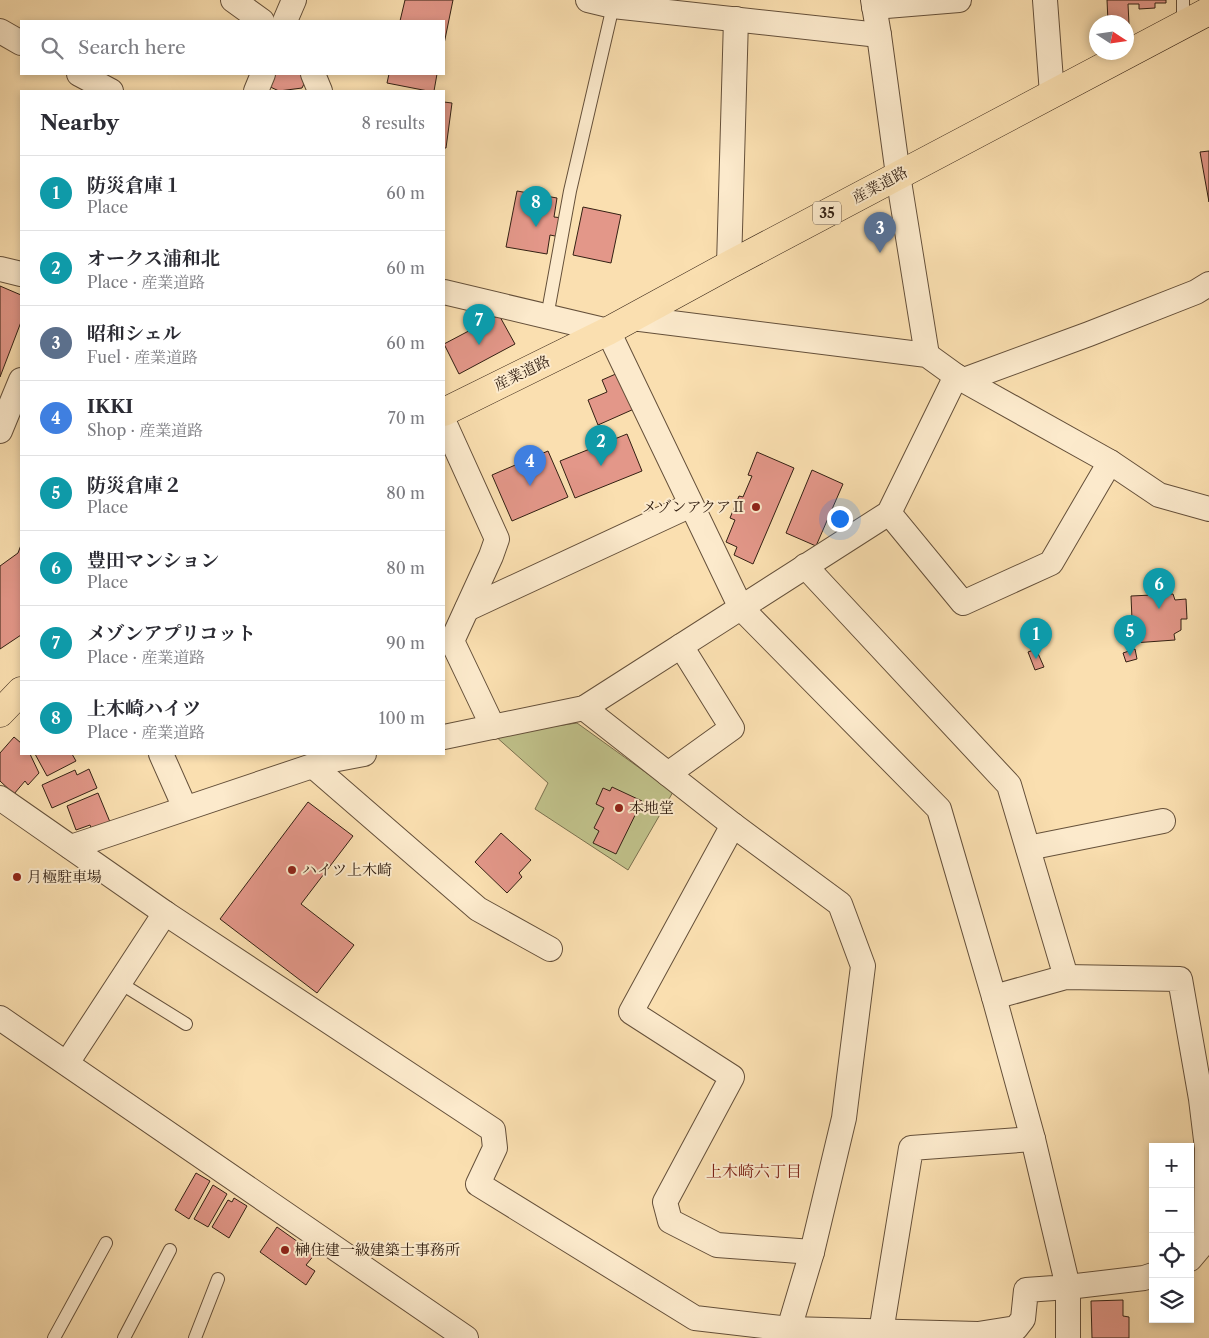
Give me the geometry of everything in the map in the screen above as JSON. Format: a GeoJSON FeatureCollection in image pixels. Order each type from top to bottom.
{"type":"FeatureCollection","features":[{"type":"Feature","properties":{"kind":"main road","name":"産業道路"},"geometry":{"type":"LineString","coordinates":[[445,412],[608,331],[1052,94],[1183,12],[1209,11]]}},
{"type":"Feature","properties":{"kind":"street"},"geometry":{"type":"LineString","coordinates":[[234,0],[261,20]]}},
{"type":"Feature","properties":{"kind":"street"},"geometry":{"type":"LineString","coordinates":[[285,20],[294,0]]}},
{"type":"Feature","properties":{"kind":"street"},"geometry":{"type":"LineString","coordinates":[[588,0],[613,6],[663,6],[736,19],[879,35]]}},
{"type":"Feature","properties":{"kind":"street"},"geometry":{"type":"LineString","coordinates":[[928,355],[898,175],[874,4],[959,0]]}},
{"type":"Feature","properties":{"kind":"street"},"geometry":{"type":"LineString","coordinates":[[1046,0],[1052,94]]}},
{"type":"Feature","properties":{"kind":"street"},"geometry":{"type":"LineString","coordinates":[[729,265],[736,19]]}},
{"type":"Feature","properties":{"kind":"street"},"geometry":{"type":"LineString","coordinates":[[0,31],[20,42]]}},
{"type":"Feature","properties":{"kind":"street"},"geometry":{"type":"LineString","coordinates":[[81,75],[109,90]]}},
{"type":"Feature","properties":{"kind":"street"},"geometry":{"type":"LineString","coordinates":[[256,90],[263,75]]}},
{"type":"Feature","properties":{"kind":"street"},"geometry":{"type":"LineString","coordinates":[[313,75],[320,90]]}},
{"type":"Feature","properties":{"kind":"street"},"geometry":{"type":"LineString","coordinates":[[0,269],[20,274]]}},
{"type":"Feature","properties":{"kind":"street"},"geometry":{"type":"LineString","coordinates":[[445,737],[584,708],[889,512],[960,378],[1089,334],[1196,292],[1209,284]]}},
{"type":"Feature","properties":{"kind":"street"},"geometry":{"type":"LineString","coordinates":[[445,292],[608,331],[741,608],[939,810],[994,997],[1033,1139],[1068,1287],[1068,1338]]}},
{"type":"Feature","properties":{"kind":"street"},"geometry":{"type":"LineString","coordinates":[[632,318],[928,355],[960,378],[1110,462],[1159,495],[1209,509]]}},
{"type":"Feature","properties":{"kind":"street"},"geometry":{"type":"LineString","coordinates":[[0,431],[20,382]]}},
{"type":"Feature","properties":{"kind":"street"},"geometry":{"type":"LineString","coordinates":[[445,424],[497,539],[452,641],[493,727]]}},
{"type":"Feature","properties":{"kind":"street"},"geometry":{"type":"LineString","coordinates":[[889,512],[963,603],[1051,563],[1110,462]]}},
{"type":"Feature","properties":{"kind":"street"},"geometry":{"type":"LineString","coordinates":[[467,609],[691,504]]}},
{"type":"Feature","properties":{"kind":"street"},"geometry":{"type":"LineString","coordinates":[[805,566],[1009,785],[1066,977]]}},
{"type":"Feature","properties":{"kind":"street"},"geometry":{"type":"LineString","coordinates":[[668,774],[732,728],[681,646]]}},
{"type":"Feature","properties":{"kind":"street"},"geometry":{"type":"LineString","coordinates":[[584,708],[733,825],[840,904],[863,966],[844,1118],[812,1252],[789,1329]]}},
{"type":"Feature","properties":{"kind":"street"},"geometry":{"type":"LineString","coordinates":[[161,755],[186,808]]}},
{"type":"Feature","properties":{"kind":"street"},"geometry":{"type":"LineString","coordinates":[[71,847],[321,760],[357,755]]}},
{"type":"Feature","properties":{"kind":"street"},"geometry":{"type":"LineString","coordinates":[[321,760],[478,909],[550,949]]}},
{"type":"Feature","properties":{"kind":"street"},"geometry":{"type":"LineString","coordinates":[[0,798],[165,913],[493,1130],[495,1148],[478,1184],[695,1318],[789,1329],[978,1336],[1016,1328],[1023,1319],[1026,1290],[1068,1287],[1149,1276]]}},
{"type":"Feature","properties":{"kind":"street"},"geometry":{"type":"LineString","coordinates":[[1028,848],[1163,821]]}},
{"type":"Feature","properties":{"kind":"street"},"geometry":{"type":"LineString","coordinates":[[733,825],[631,1012],[732,1077],[665,1202],[670,1221],[717,1245],[812,1252]]}},
{"type":"Feature","properties":{"kind":"street"},"geometry":{"type":"LineString","coordinates":[[67,1063],[165,913]]}},
{"type":"Feature","properties":{"kind":"street"},"geometry":{"type":"LineString","coordinates":[[994,997],[1066,977],[1180,980],[1205,1093],[1208,1148],[1206,1240],[1194,1254]]}},
{"type":"Feature","properties":{"kind":"street"},"geometry":{"type":"LineString","coordinates":[[0,1018],[466,1338]]}},
{"type":"Feature","properties":{"kind":"street"},"geometry":{"type":"LineString","coordinates":[[881,1332],[911,1148],[1033,1139]]}},
{"type":"Feature","properties":{"kind":"lane"},"geometry":{"type":"LineString","coordinates":[[547,317],[570,191],[613,6]]}},
{"type":"Feature","properties":{"kind":"lane"},"geometry":{"type":"LineString","coordinates":[[120,983],[186,1024]]}},
{"type":"Feature","properties":{"kind":"lane"},"geometry":{"type":"LineString","coordinates":[[54,1338],[106,1243]]}},
{"type":"Feature","properties":{"kind":"lane"},"geometry":{"type":"LineString","coordinates":[[124,1338],[170,1250]]}},
{"type":"Feature","properties":{"kind":"lane"},"geometry":{"type":"LineString","coordinates":[[195,1338],[218,1279]]}},
{"type":"Feature","properties":{"kind":"green space"},"geometry":{"type":"Polygon","coordinates":[[[577,723],[673,792],[628,870],[535,809],[548,783],[494,735],[577,723]]]}},
{"type":"Feature","properties":{"kind":"building"},"geometry":{"type":"Polygon","coordinates":[[[405,0],[453,0],[445,39],[445,20],[400,20],[405,0]]]}},
{"type":"Feature","properties":{"kind":"building"},"geometry":{"type":"Polygon","coordinates":[[[1107,0],[1166,0],[1166,3],[1155,3],[1155,8],[1139,9],[1139,4],[1128,4],[1129,15],[1108,15],[1107,0]]]}},
{"type":"Feature","properties":{"kind":"building"},"geometry":{"type":"Polygon","coordinates":[[[271,75],[302,75],[305,82],[302,88],[287,90],[277,90],[266,85],[271,75]]]}},
{"type":"Feature","properties":{"kind":"building"},"geometry":{"type":"Polygon","coordinates":[[[389,75],[437,75],[434,90],[423,90],[387,83],[389,75]]]}},
{"type":"Feature","properties":{"kind":"building"},"geometry":{"type":"Polygon","coordinates":[[[445,102],[452,103],[445,148],[445,102]]]}},
{"type":"Feature","properties":{"kind":"building"},"geometry":{"type":"Polygon","coordinates":[[[1209,151],[1209,202],[1200,152],[1209,151]]]}},
{"type":"Feature","properties":{"kind":"building"},"geometry":{"type":"Polygon","coordinates":[[[517,191],[557,198],[554,217],[563,218],[560,237],[550,235],[547,254],[506,247],[517,191]]]}},
{"type":"Feature","properties":{"kind":"building"},"geometry":{"type":"Polygon","coordinates":[[[583,207],[621,215],[611,263],[573,255],[583,207]]]}},
{"type":"Feature","properties":{"kind":"building"},"geometry":{"type":"Polygon","coordinates":[[[0,286],[20,295],[20,325],[0,377],[0,286]]]}},
{"type":"Feature","properties":{"kind":"building"},"geometry":{"type":"Polygon","coordinates":[[[499,315],[515,344],[459,374],[445,343],[499,315]]]}},
{"type":"Feature","properties":{"kind":"building"},"geometry":{"type":"Polygon","coordinates":[[[618,373],[634,409],[598,425],[588,400],[607,392],[602,380],[618,373]]]}},
{"type":"Feature","properties":{"kind":"building"},"geometry":{"type":"Polygon","coordinates":[[[627,434],[642,471],[575,498],[560,461],[627,434]]]}},
{"type":"Feature","properties":{"kind":"building"},"geometry":{"type":"Polygon","coordinates":[[[548,451],[568,497],[512,521],[492,475],[548,451]]]}},
{"type":"Feature","properties":{"kind":"building","name":"メゾンアクアⅡ"},"geometry":{"type":"Polygon","coordinates":[[[757,452],[794,468],[753,564],[734,555],[737,547],[726,542],[735,520],[730,518],[739,496],[743,497],[752,476],[748,475],[757,452]]]}},
{"type":"Feature","properties":{"kind":"building"},"geometry":{"type":"Polygon","coordinates":[[[812,470],[843,484],[816,546],[786,533],[812,470]]]}},
{"type":"Feature","properties":{"kind":"building"},"geometry":{"type":"Polygon","coordinates":[[[20,548],[20,636],[0,649],[0,566],[18,553],[20,548]]]}},
{"type":"Feature","properties":{"kind":"building"},"geometry":{"type":"Polygon","coordinates":[[[1173,594],[1175,600],[1186,599],[1187,619],[1181,619],[1181,630],[1174,634],[1175,640],[1133,643],[1131,596],[1173,594]]]}},
{"type":"Feature","properties":{"kind":"building"},"geometry":{"type":"Polygon","coordinates":[[[1036,649],[1044,667],[1035,670],[1028,652],[1036,649]]]}},
{"type":"Feature","properties":{"kind":"building"},"geometry":{"type":"Polygon","coordinates":[[[1135,649],[1137,659],[1126,662],[1123,653],[1135,649]]]}},
{"type":"Feature","properties":{"kind":"building"},"geometry":{"type":"Polygon","coordinates":[[[14,737],[20,742],[20,755],[30,755],[39,773],[28,785],[25,781],[14,794],[0,781],[0,753],[14,737]]]}},
{"type":"Feature","properties":{"kind":"building"},"geometry":{"type":"Polygon","coordinates":[[[36,755],[73,755],[76,761],[47,776],[36,755]]]}},
{"type":"Feature","properties":{"kind":"building"},"geometry":{"type":"Polygon","coordinates":[[[89,769],[97,788],[52,808],[42,785],[75,770],[77,775],[89,769]]]}},
{"type":"Feature","properties":{"kind":"building"},"geometry":{"type":"Polygon","coordinates":[[[612,787],[642,801],[616,854],[593,843],[599,831],[594,828],[604,808],[596,804],[603,788],[610,791],[612,787]]]}},
{"type":"Feature","properties":{"kind":"building"},"geometry":{"type":"Polygon","coordinates":[[[98,793],[110,822],[92,830],[90,825],[76,830],[67,806],[98,793]]]}},
{"type":"Feature","properties":{"kind":"building","name":"ハイツ上木崎"},"geometry":{"type":"Polygon","coordinates":[[[308,802],[353,836],[301,904],[354,945],[317,993],[220,919],[308,802]]]}},
{"type":"Feature","properties":{"kind":"building"},"geometry":{"type":"Polygon","coordinates":[[[501,833],[531,860],[519,873],[522,877],[507,893],[475,862],[501,833]]]}},
{"type":"Feature","properties":{"kind":"building"},"geometry":{"type":"Polygon","coordinates":[[[196,1173],[210,1181],[189,1219],[175,1210],[196,1173]]]}},
{"type":"Feature","properties":{"kind":"building"},"geometry":{"type":"Polygon","coordinates":[[[213,1185],[227,1194],[208,1227],[194,1219],[213,1185]]]}},
{"type":"Feature","properties":{"kind":"building"},"geometry":{"type":"Polygon","coordinates":[[[234,1198],[247,1206],[229,1238],[212,1227],[228,1200],[232,1202],[234,1198]]]}},
{"type":"Feature","properties":{"kind":"building"},"geometry":{"type":"Polygon","coordinates":[[[277,1227],[315,1254],[306,1265],[315,1271],[306,1285],[260,1252],[277,1227]]]}},
{"type":"Feature","properties":{"kind":"building"},"geometry":{"type":"Polygon","coordinates":[[[1123,1300],[1123,1316],[1129,1317],[1129,1338],[1092,1338],[1091,1301],[1123,1300]]]}},
{"type":"Feature","properties":{"kind":"place","name":"上木崎ハイツ"},"geometry":{"type":"Point","coordinates":[536,227]}},
{"type":"Feature","properties":{"kind":"place","name":"昭和シェル"},"geometry":{"type":"Point","coordinates":[880,253]}},
{"type":"Feature","properties":{"kind":"place","name":"メゾンアプリコット"},"geometry":{"type":"Point","coordinates":[479,345]}},
{"type":"Feature","properties":{"kind":"place","name":"オークス浦和北"},"geometry":{"type":"Point","coordinates":[601,466]}},
{"type":"Feature","properties":{"kind":"place","name":"IKKI"},"geometry":{"type":"Point","coordinates":[530,486]}},
{"type":"Feature","properties":{"kind":"place","name":"メゾンアクアⅡ"},"geometry":{"type":"Point","coordinates":[756,507]}},
{"type":"Feature","properties":{"kind":"place","name":"豊田マンション"},"geometry":{"type":"Point","coordinates":[1159,609]}},
{"type":"Feature","properties":{"kind":"place","name":"防災倉庫２"},"geometry":{"type":"Point","coordinates":[1130,656]}},
{"type":"Feature","properties":{"kind":"place","name":"防災倉庫１"},"geometry":{"type":"Point","coordinates":[1036,659]}},
{"type":"Feature","properties":{"kind":"place","name":"本地堂"},"geometry":{"type":"Point","coordinates":[619,808]}},
{"type":"Feature","properties":{"kind":"place","name":"ハイツ上木崎"},"geometry":{"type":"Point","coordinates":[292,870]}},
{"type":"Feature","properties":{"kind":"place","name":"月極駐車場"},"geometry":{"type":"Point","coordinates":[17,877]}},
{"type":"Feature","properties":{"kind":"place","name":"榊住建一級建築士事務所"},"geometry":{"type":"Point","coordinates":[285,1250]}},
{"type":"Feature","properties":{"kind":"district","name":"上木崎六丁目"},"geometry":{"type":"Point","coordinates":[754,1171]}}]}
